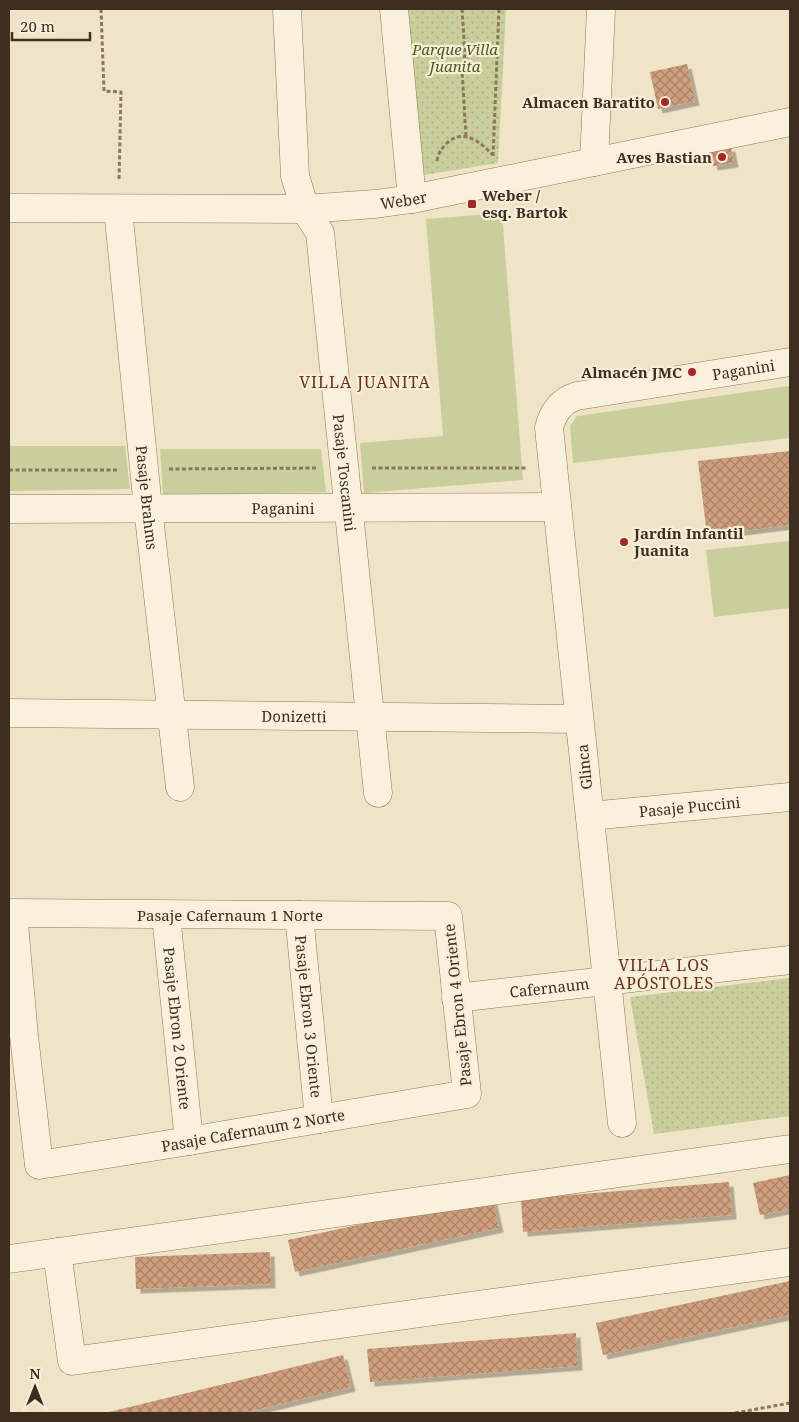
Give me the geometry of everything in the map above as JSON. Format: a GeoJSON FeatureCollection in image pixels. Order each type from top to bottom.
{"type":"FeatureCollection","features":[{"type":"Feature","properties":{"kind":"street","name":"Pasaje Toscanini"},"geometry":{"type":"LineString","coordinates":[[287,9],[295,176],[305,209],[320,233],[378,793]]}},
{"type":"Feature","properties":{"kind":"street"},"geometry":{"type":"LineString","coordinates":[[394,9],[412,190]]}},
{"type":"Feature","properties":{"kind":"street"},"geometry":{"type":"LineString","coordinates":[[594,162],[600,9]]}},
{"type":"Feature","properties":{"kind":"street","name":"Weber"},"geometry":{"type":"LineString","coordinates":[[9,208],[305,209],[366,205],[412,190],[594,162],[790,122]]}},
{"type":"Feature","properties":{"kind":"street","name":"Pasaje Brahms"},"geometry":{"type":"LineString","coordinates":[[118,209],[170,715],[180,786]]}},
{"type":"Feature","properties":{"kind":"street","name":"Paganini"},"geometry":{"type":"LineString","coordinates":[[555,411],[569,398],[577,396],[790,362]]}},
{"type":"Feature","properties":{"kind":"street","name":"Glinca"},"geometry":{"type":"LineString","coordinates":[[555,411],[549,428],[552,468],[622,1124]]}},
{"type":"Feature","properties":{"kind":"street","name":"Paganini"},"geometry":{"type":"LineString","coordinates":[[9,509],[556,507]]}},
{"type":"Feature","properties":{"kind":"street","name":"Donizetti"},"geometry":{"type":"LineString","coordinates":[[9,713],[579,719]]}},
{"type":"Feature","properties":{"kind":"street","name":"Pasaje Puccini"},"geometry":{"type":"LineString","coordinates":[[590,816],[790,797]]}},
{"type":"Feature","properties":{"kind":"street","name":"Pasaje Cafernaum 1 Norte"},"geometry":{"type":"LineString","coordinates":[[17,1037],[13,913],[448,916]]}},
{"type":"Feature","properties":{"kind":"street","name":"Pasaje Ebron 2 Oriente"},"geometry":{"type":"LineString","coordinates":[[166,915],[189,1141]]}},
{"type":"Feature","properties":{"kind":"street","name":"Pasaje Ebron 3 Oriente"},"geometry":{"type":"LineString","coordinates":[[299,915],[319,1119]]}},
{"type":"Feature","properties":{"kind":"street","name":"Pasaje Ebron 4 Oriente"},"geometry":{"type":"LineString","coordinates":[[448,916],[467,1094]]}},
{"type":"Feature","properties":{"kind":"street","name":"Cafernaum"},"geometry":{"type":"LineString","coordinates":[[456,998],[790,960]]}},
{"type":"Feature","properties":{"kind":"street","name":"Pasaje Cafernaum 2 Norte"},"geometry":{"type":"LineString","coordinates":[[17,1037],[39,1165],[467,1094]]}},
{"type":"Feature","properties":{"kind":"street"},"geometry":{"type":"LineString","coordinates":[[9,1259],[790,1149]]}},
{"type":"Feature","properties":{"kind":"street"},"geometry":{"type":"LineString","coordinates":[[57,1252],[72,1360],[790,1262]]}},
{"type":"Feature","properties":{"kind":"path"},"geometry":{"type":"LineString","coordinates":[[101,9],[104,92],[121,92],[118,209]]}},
{"type":"Feature","properties":{"kind":"path"},"geometry":{"type":"LineString","coordinates":[[462,9],[465,54],[462,70],[466,136]]}},
{"type":"Feature","properties":{"kind":"path"},"geometry":{"type":"LineString","coordinates":[[493,162],[499,9]]}},
{"type":"Feature","properties":{"kind":"path"},"geometry":{"type":"LineString","coordinates":[[412,190],[437,176],[438,157],[442,148],[454,138],[466,136],[482,144],[493,156]]}},
{"type":"Feature","properties":{"kind":"path"},"geometry":{"type":"LineString","coordinates":[[9,470],[552,468]]}},
{"type":"Feature","properties":{"kind":"path"},"geometry":{"type":"LineString","coordinates":[[735,1413],[790,1403]]}},
{"type":"Feature","properties":{"kind":"green space","name":"Parque Villa Juanita"},"geometry":{"type":"Polygon","coordinates":[[[401,9],[506,9],[498,163],[418,176],[401,9]]]}},
{"type":"Feature","properties":{"kind":"green space"},"geometry":{"type":"Polygon","coordinates":[[[502,213],[523,480],[364,493],[360,443],[443,436],[426,219],[502,213]]]}},
{"type":"Feature","properties":{"kind":"green space"},"geometry":{"type":"Polygon","coordinates":[[[789,386],[790,438],[573,463],[570,426],[577,416],[789,386]]]}},
{"type":"Feature","properties":{"kind":"green space"},"geometry":{"type":"Polygon","coordinates":[[[9,446],[125,446],[130,489],[9,491],[9,446]]]}},
{"type":"Feature","properties":{"kind":"green space"},"geometry":{"type":"Polygon","coordinates":[[[160,449],[321,449],[326,492],[163,495],[160,449]]]}},
{"type":"Feature","properties":{"kind":"green space"},"geometry":{"type":"Polygon","coordinates":[[[790,541],[790,608],[714,617],[706,550],[790,541]]]}},
{"type":"Feature","properties":{"kind":"green space"},"geometry":{"type":"Polygon","coordinates":[[[790,978],[790,1116],[654,1134],[630,997],[790,978]]]}},
{"type":"Feature","properties":{"kind":"building"},"geometry":{"type":"Polygon","coordinates":[[[687,64],[695,101],[658,109],[650,72],[687,64]]]}},
{"type":"Feature","properties":{"kind":"building","name":"Aves Bastian"},"geometry":{"type":"Polygon","coordinates":[[[731,147],[734,163],[713,166],[710,151],[731,147]]]}},
{"type":"Feature","properties":{"kind":"building"},"geometry":{"type":"Polygon","coordinates":[[[790,451],[790,525],[707,535],[698,461],[790,451]]]}},
{"type":"Feature","properties":{"kind":"building"},"geometry":{"type":"Polygon","coordinates":[[[790,1175],[790,1209],[760,1215],[753,1183],[790,1175]]]}},
{"type":"Feature","properties":{"kind":"building"},"geometry":{"type":"Polygon","coordinates":[[[729,1182],[732,1215],[523,1232],[521,1199],[729,1182]]]}},
{"type":"Feature","properties":{"kind":"building"},"geometry":{"type":"Polygon","coordinates":[[[492,1196],[499,1228],[295,1272],[288,1240],[492,1196]]]}},
{"type":"Feature","properties":{"kind":"building"},"geometry":{"type":"Polygon","coordinates":[[[270,1252],[271,1284],[136,1289],[135,1257],[270,1252]]]}},
{"type":"Feature","properties":{"kind":"building"},"geometry":{"type":"Polygon","coordinates":[[[790,1281],[790,1315],[603,1355],[596,1323],[790,1281]]]}},
{"type":"Feature","properties":{"kind":"building"},"geometry":{"type":"Polygon","coordinates":[[[576,1333],[578,1366],[370,1382],[367,1349],[576,1333]]]}},
{"type":"Feature","properties":{"kind":"building"},"geometry":{"type":"Polygon","coordinates":[[[343,1355],[351,1387],[244,1413],[105,1413],[343,1355]]]}},
{"type":"Feature","properties":{"kind":"place","name":"Almacen Baratito"},"geometry":{"type":"Point","coordinates":[665,102]}},
{"type":"Feature","properties":{"kind":"place","name":"Aves Bastian"},"geometry":{"type":"Point","coordinates":[722,157]}},
{"type":"Feature","properties":{"kind":"place","name":"Weber / esq. Bartok"},"geometry":{"type":"Point","coordinates":[472,204]}},
{"type":"Feature","properties":{"kind":"place","name":"Almacén JMC"},"geometry":{"type":"Point","coordinates":[692,372]}},
{"type":"Feature","properties":{"kind":"place","name":"Jardín Infantil Juanita"},"geometry":{"type":"Point","coordinates":[624,542]}},
{"type":"Feature","properties":{"kind":"district","name":"VILLA JUANITA"},"geometry":{"type":"Point","coordinates":[365,382]}},
{"type":"Feature","properties":{"kind":"district","name":"VILLA LOS APÓSTOLES"},"geometry":{"type":"Point","coordinates":[664,974]}}]}
